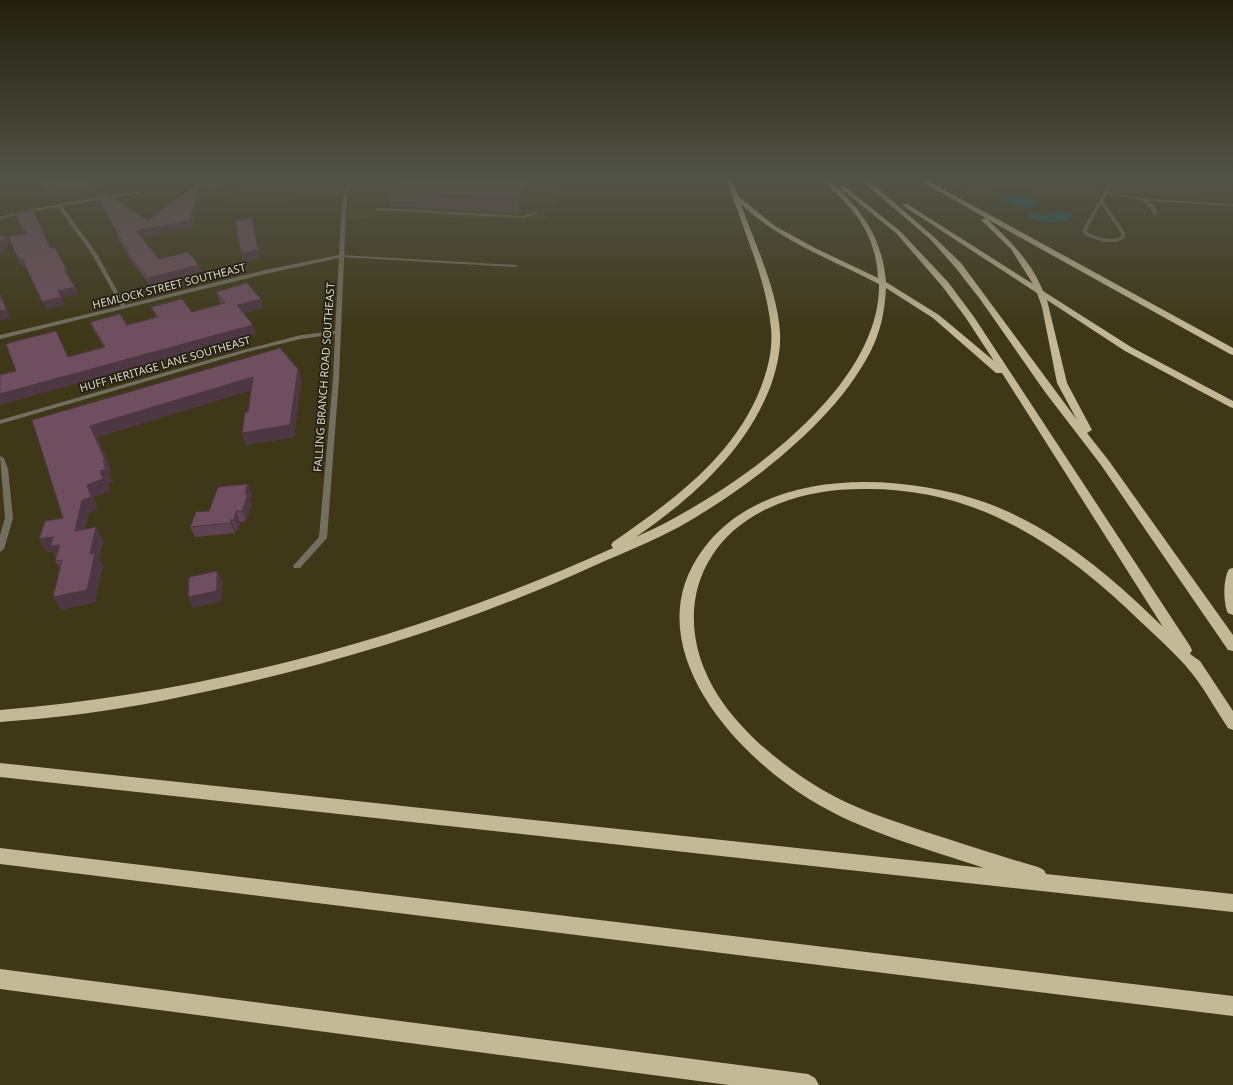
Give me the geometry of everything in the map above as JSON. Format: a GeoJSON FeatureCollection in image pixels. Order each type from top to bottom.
{"type":"FeatureCollection","features":[{"type":"Feature","properties":{"kind":"highway"},"geometry":{"type":"LineString","coordinates":[[586,566],[681,498],[722,458],[747,428],[764,394],[773,366],[777,337],[763,274],[747,231]]}},
{"type":"Feature","properties":{"kind":"highway"},"geometry":{"type":"LineString","coordinates":[[777,231],[866,274],[918,303],[941,319],[1015,387]]}},
{"type":"Feature","properties":{"kind":"highway"},"geometry":{"type":"LineString","coordinates":[[0,716],[94,706],[165,696],[297,664],[429,626],[506,599],[586,566],[672,525],[752,474],[801,433],[834,400],[861,362],[868,349],[879,320],[884,295],[883,271],[877,248],[868,231]]}},
{"type":"Feature","properties":{"kind":"highway"},"geometry":{"type":"LineString","coordinates":[[895,231],[921,256],[970,317],[1233,724]]}},
{"type":"Feature","properties":{"kind":"highway"},"geometry":{"type":"LineString","coordinates":[[923,231],[958,265],[983,297],[1048,390],[1105,463],[1233,646]]}},
{"type":"Feature","properties":{"kind":"highway"},"geometry":{"type":"LineString","coordinates":[[945,231],[1128,349],[1181,379],[1233,405]]}},
{"type":"Feature","properties":{"kind":"highway"},"geometry":{"type":"LineString","coordinates":[[997,231],[1014,248],[1035,280],[1046,307],[1062,384],[1105,463]]}},
{"type":"Feature","properties":{"kind":"highway"},"geometry":{"type":"LineString","coordinates":[[1013,231],[1233,352]]}},
{"type":"Feature","properties":{"kind":"highway"},"geometry":{"type":"LineString","coordinates":[[1068,885],[971,856],[849,812],[801,784],[760,754],[724,717],[700,678],[690,648],[686,620],[689,591],[697,566],[709,548],[739,519],[758,508],[808,490],[839,486],[872,485],[906,488],[940,494],[981,505],[1014,519],[1037,531],[1080,558],[1144,616],[1200,672]]}},
{"type":"Feature","properties":{"kind":"highway"},"geometry":{"type":"LineString","coordinates":[[1233,572],[1231,593],[1233,610]]}},
{"type":"Feature","properties":{"kind":"highway"},"geometry":{"type":"LineString","coordinates":[[0,770],[1230,902]]}},
{"type":"Feature","properties":{"kind":"highway"},"geometry":{"type":"LineString","coordinates":[[0,856],[1233,1006]]}},
{"type":"Feature","properties":{"kind":"highway"},"geometry":{"type":"LineString","coordinates":[[0,979],[808,1085]]}},
{"type":"Feature","properties":{"kind":"street"},"geometry":{"type":"LineString","coordinates":[[78,231],[111,282],[124,307]]}},
{"type":"Feature","properties":{"kind":"street","name":"FALLING BRANCH ROAD SOUTHEAST"},"geometry":{"type":"LineString","coordinates":[[297,566],[323,538],[336,379],[337,332],[343,231]]}},
{"type":"Feature","properties":{"kind":"street"},"geometry":{"type":"LineString","coordinates":[[1085,231],[1085,233],[1092,237],[1103,240],[1118,240],[1123,238],[1121,231]]}},
{"type":"Feature","properties":{"kind":"street","name":"HEMLOCK STREET SOUTHEAST"},"geometry":{"type":"LineString","coordinates":[[0,337],[342,256],[516,266]]}},
{"type":"Feature","properties":{"kind":"street","name":"HUFF HERITAGE LANE SOUTHEAST"},"geometry":{"type":"LineString","coordinates":[[0,422],[252,350],[301,337],[337,332]]}},
{"type":"Feature","properties":{"kind":"street"},"geometry":{"type":"LineString","coordinates":[[0,458],[4,469],[9,518],[0,549]]}},
{"type":"Feature","properties":{"kind":"building"},"geometry":{"type":"Polygon","coordinates":[[[24,231],[42,231],[50,248],[55,248],[67,270],[64,270],[75,287],[58,291],[61,297],[42,302],[22,258],[18,259],[8,236],[26,234],[24,231]]]}},
{"type":"Feature","properties":{"kind":"building"},"geometry":{"type":"Polygon","coordinates":[[[117,231],[138,231],[136,231],[159,259],[188,252],[199,265],[148,278],[126,251],[129,250],[116,233],[118,233],[117,231]]]}},
{"type":"Feature","properties":{"kind":"building"},"geometry":{"type":"Polygon","coordinates":[[[237,231],[254,231],[258,250],[241,254],[237,231]]]}},
{"type":"Feature","properties":{"kind":"building"},"geometry":{"type":"Polygon","coordinates":[[[0,236],[6,236],[0,242],[0,236]]]}},
{"type":"Feature","properties":{"kind":"building"},"geometry":{"type":"Polygon","coordinates":[[[247,283],[261,299],[237,305],[253,325],[0,394],[0,375],[16,371],[6,344],[56,331],[68,357],[105,347],[90,322],[120,314],[127,325],[158,317],[151,307],[182,299],[192,312],[225,303],[216,292],[247,283]]]}},
{"type":"Feature","properties":{"kind":"building"},"geometry":{"type":"Polygon","coordinates":[[[1,295],[6,310],[0,311],[1,295]]]}},
{"type":"Feature","properties":{"kind":"building"},"geometry":{"type":"Polygon","coordinates":[[[280,348],[298,369],[290,425],[242,433],[245,412],[248,412],[253,377],[90,426],[105,461],[103,461],[106,469],[100,471],[103,479],[87,485],[91,497],[82,500],[75,531],[96,527],[90,554],[95,553],[87,590],[53,597],[62,560],[55,561],[60,545],[50,546],[53,537],[39,539],[45,521],[63,518],[32,420],[280,348]]]}},
{"type":"Feature","properties":{"kind":"building"},"geometry":{"type":"Polygon","coordinates":[[[248,484],[245,494],[248,494],[242,511],[236,511],[234,520],[231,520],[230,523],[190,527],[196,512],[209,511],[218,487],[248,484]]]}},
{"type":"Feature","properties":{"kind":"building"},"geometry":{"type":"Polygon","coordinates":[[[217,571],[217,591],[188,597],[189,577],[217,571]]]}}]}
